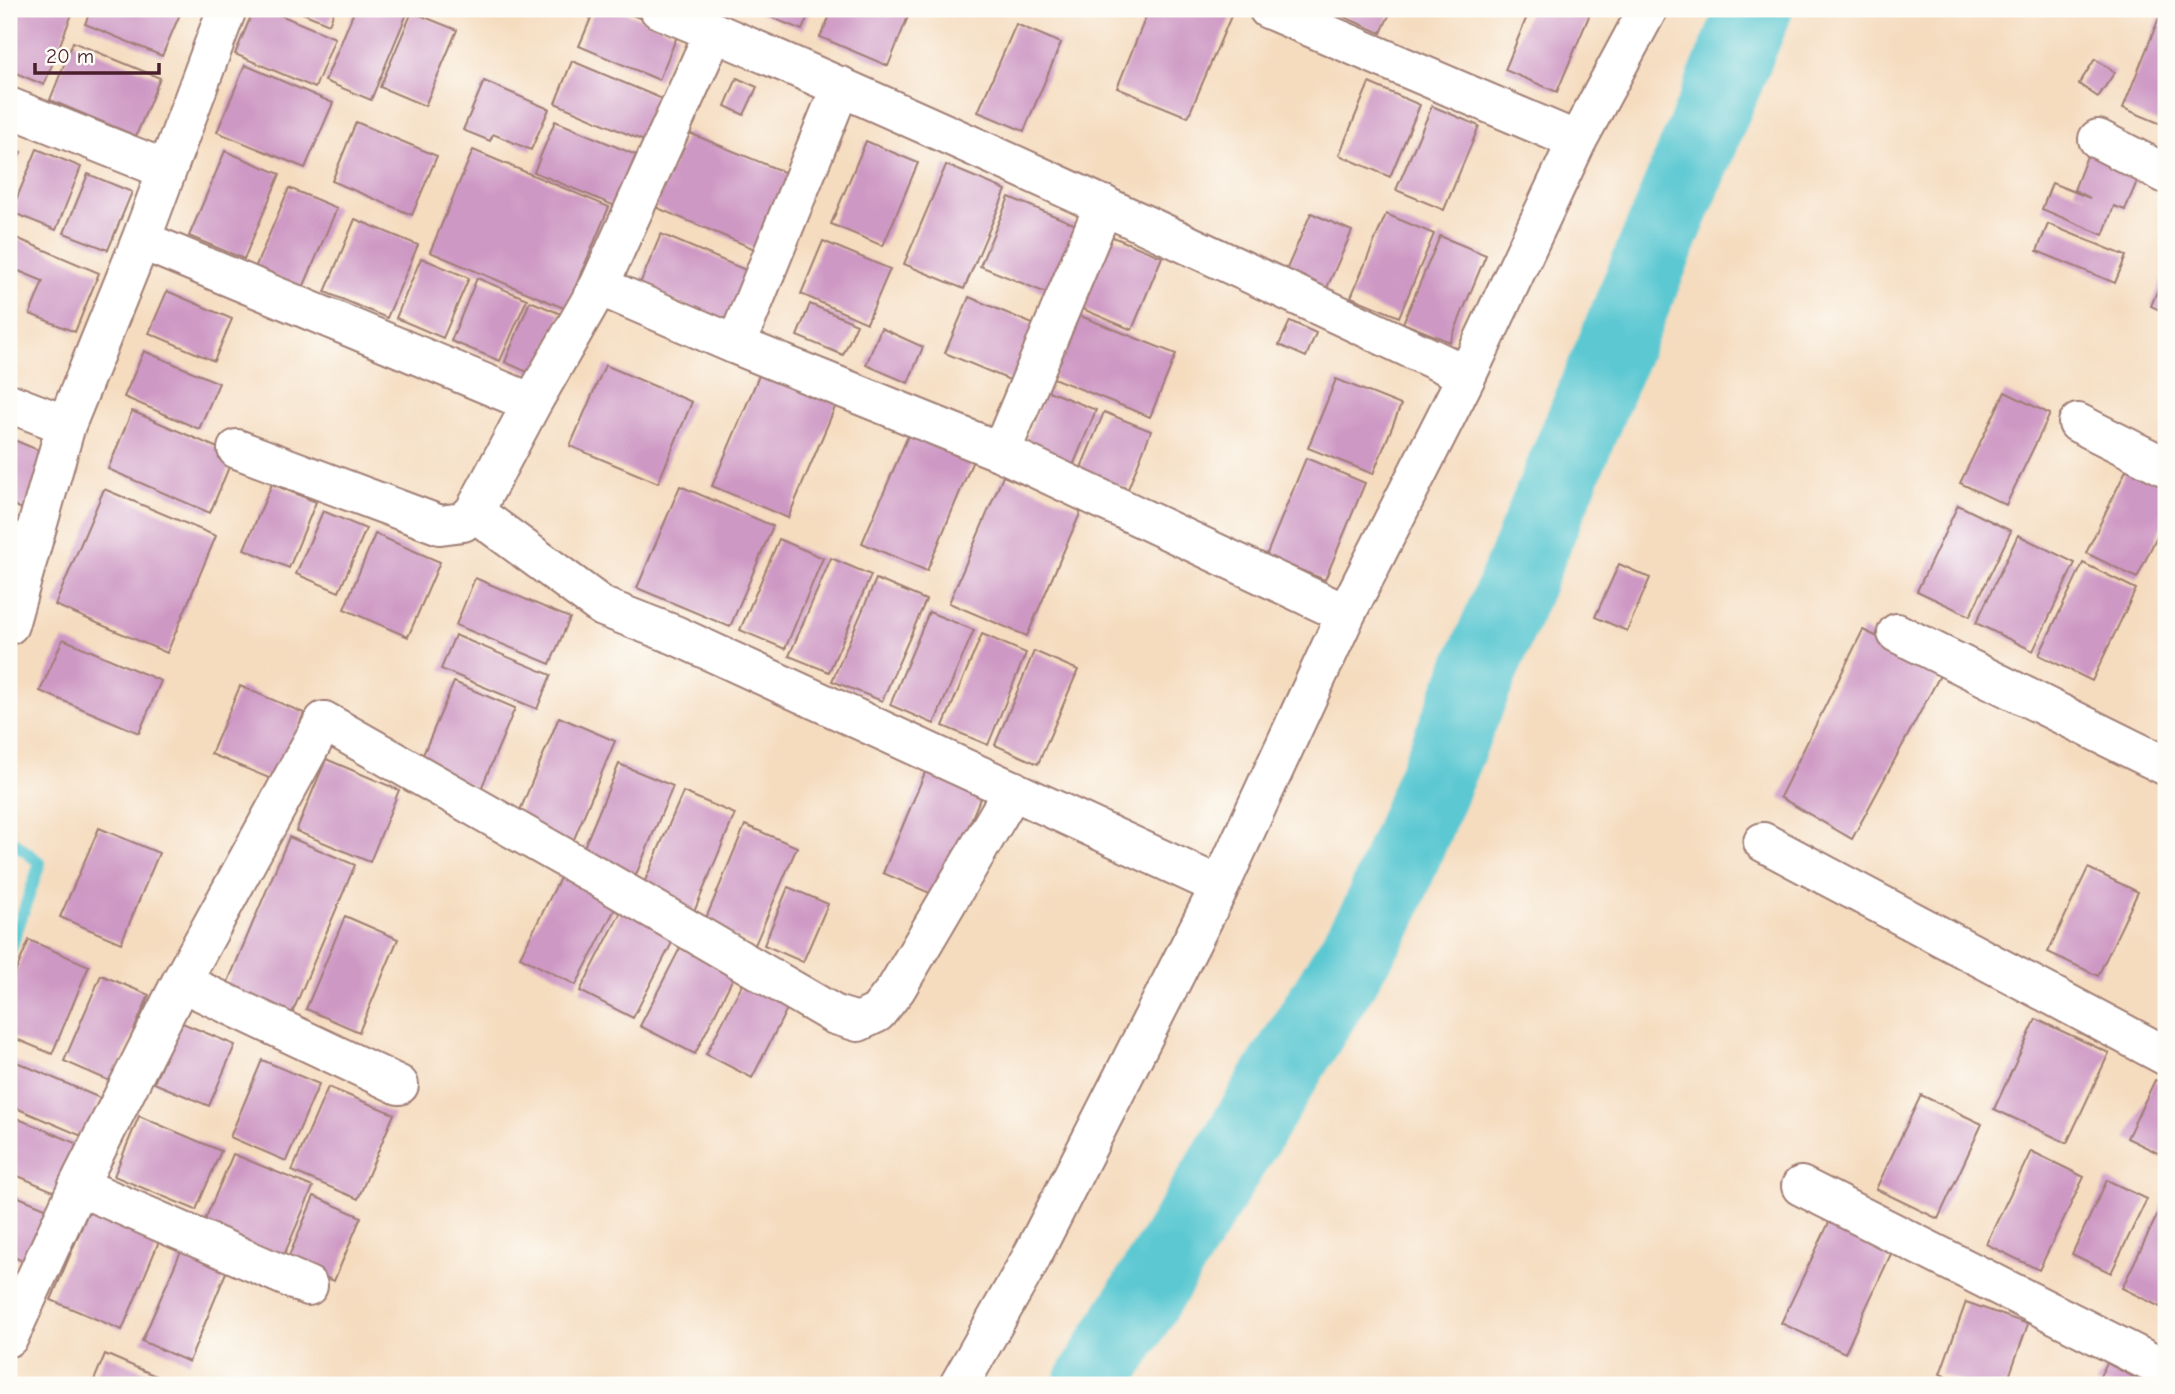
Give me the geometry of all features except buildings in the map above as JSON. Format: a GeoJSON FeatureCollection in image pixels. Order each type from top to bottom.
{"type":"FeatureCollection","features":[{"type":"Feature","properties":{"kind":"street"},"geometry":{"type":"LineString","coordinates":[[9,625],[66,425],[141,240],[228,9]]}},
{"type":"Feature","properties":{"kind":"street"},"geometry":{"type":"LineString","coordinates":[[659,9],[841,86],[1104,205],[1467,376]]}},
{"type":"Feature","properties":{"kind":"street"},"geometry":{"type":"LineString","coordinates":[[1268,9],[1577,141]]}},
{"type":"Feature","properties":{"kind":"street"},"geometry":{"type":"LineString","coordinates":[[959,1385],[1030,1260],[1220,886],[1346,614],[1467,376],[1577,141],[1648,9]]}},
{"type":"Feature","properties":{"kind":"street"},"geometry":{"type":"LineString","coordinates":[[237,449],[440,526],[463,522],[474,512],[532,402],[599,286],[713,32]]}},
{"type":"Feature","properties":{"kind":"street"},"geometry":{"type":"LineString","coordinates":[[736,345],[841,86]]}},
{"type":"Feature","properties":{"kind":"street"},"geometry":{"type":"LineString","coordinates":[[9,107],[167,170]]}},
{"type":"Feature","properties":{"kind":"street"},"geometry":{"type":"LineString","coordinates":[[2098,139],[2166,174]]}},
{"type":"Feature","properties":{"kind":"street"},"geometry":{"type":"LineString","coordinates":[[1001,452],[1104,205]]}},
{"type":"Feature","properties":{"kind":"street"},"geometry":{"type":"LineString","coordinates":[[141,240],[532,402]]}},
{"type":"Feature","properties":{"kind":"street"},"geometry":{"type":"LineString","coordinates":[[599,286],[736,345],[1001,452],[1346,614]]}},
{"type":"Feature","properties":{"kind":"street"},"geometry":{"type":"LineString","coordinates":[[9,403],[66,425]]}},
{"type":"Feature","properties":{"kind":"street"},"geometry":{"type":"LineString","coordinates":[[2078,423],[2166,467]]}},
{"type":"Feature","properties":{"kind":"street"},"geometry":{"type":"LineString","coordinates":[[474,512],[603,607],[674,635],[1220,886]]}},
{"type":"Feature","properties":{"kind":"street"},"geometry":{"type":"LineString","coordinates":[[1897,633],[2166,766]]}},
{"type":"Feature","properties":{"kind":"street"},"geometry":{"type":"LineString","coordinates":[[9,1337],[78,1186],[181,982],[324,721],[835,1015],[858,1021],[877,1013],[896,989],[1013,790]]}},
{"type":"Feature","properties":{"kind":"street"},"geometry":{"type":"LineString","coordinates":[[1763,842],[2166,1056]]}},
{"type":"Feature","properties":{"kind":"street"},"geometry":{"type":"LineString","coordinates":[[181,982],[398,1085]]}},
{"type":"Feature","properties":{"kind":"street"},"geometry":{"type":"LineString","coordinates":[[78,1186],[308,1286]]}},
{"type":"Feature","properties":{"kind":"street"},"geometry":{"type":"LineString","coordinates":[[1801,1186],[2166,1370]]}},
{"type":"Feature","properties":{"kind":"waterway"},"geometry":{"type":"LineString","coordinates":[[1091,1385],[1378,916],[1755,9]]}},
{"type":"Feature","properties":{"kind":"waterway"},"geometry":{"type":"LineString","coordinates":[[9,841],[40,863],[9,954]]}}]}
